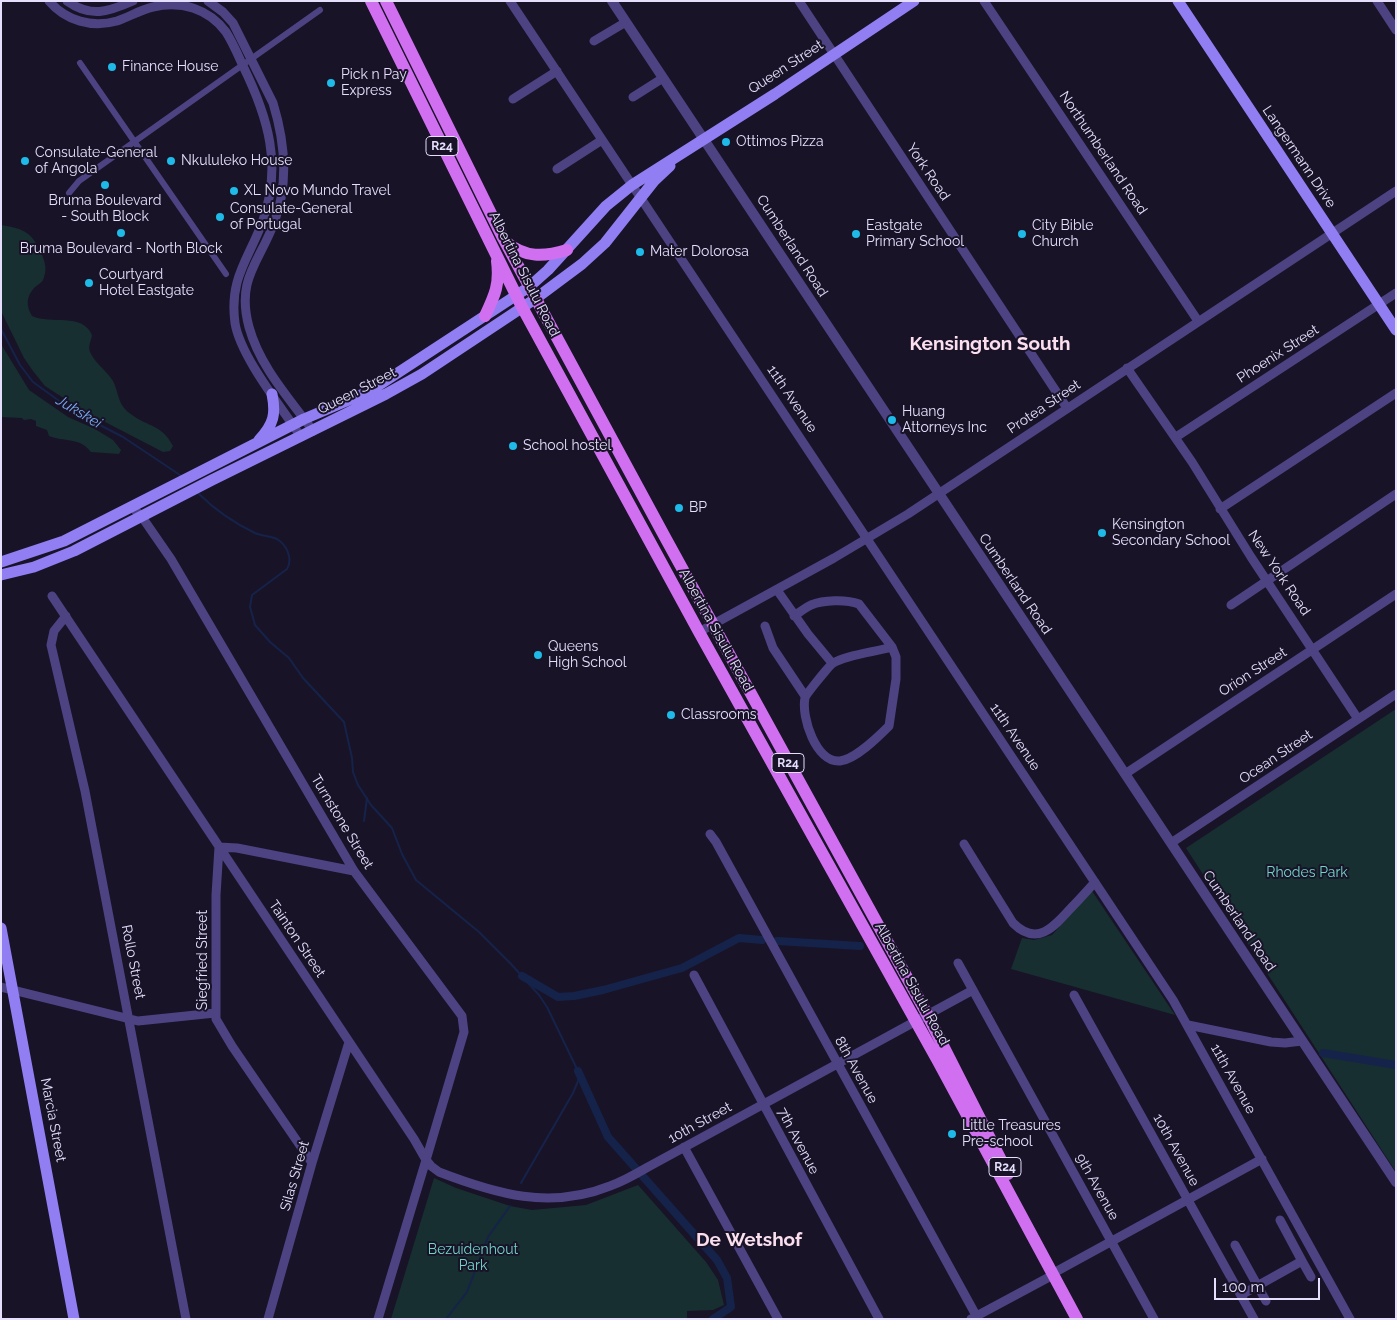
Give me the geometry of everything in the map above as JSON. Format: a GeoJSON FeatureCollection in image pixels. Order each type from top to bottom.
{"type":"FeatureCollection","features":[{"type":"Feature","properties":{"kind":"main road","name":"Albertina Sisulu Road"},"geometry":{"type":"LineString","coordinates":[[371,1],[519,301],[699,632],[921,1017]]}},
{"type":"Feature","properties":{"kind":"main road","name":"Albertina Sisulu Road"},"geometry":{"type":"LineString","coordinates":[[386,1],[503,238],[921,1017],[1056,1273],[1077,1319]]}},
{"type":"Feature","properties":{"kind":"main road","name":"Queen Street"},"geometry":{"type":"LineString","coordinates":[[1,576],[65,555],[407,383],[519,301],[529,286],[548,270],[606,206],[632,185],[914,1]]}},
{"type":"Feature","properties":{"kind":"main road","name":"Langermann Drive"},"geometry":{"type":"LineString","coordinates":[[1178,1],[1396,330]]}},
{"type":"Feature","properties":{"kind":"main road","name":"Queen Street"},"geometry":{"type":"LineString","coordinates":[[1,562],[64,541],[304,419],[376,388],[485,316],[519,301],[535,299],[596,252],[675,158]]}},
{"type":"Feature","properties":{"kind":"main road"},"geometry":{"type":"LineString","coordinates":[[503,238],[512,247],[529,255],[544,256],[567,250]]}},
{"type":"Feature","properties":{"kind":"main road"},"geometry":{"type":"LineString","coordinates":[[485,316],[498,282],[495,250]]}},
{"type":"Feature","properties":{"kind":"main road"},"geometry":{"type":"LineString","coordinates":[[255,444],[268,430],[273,418],[275,410],[272,394]]}},
{"type":"Feature","properties":{"kind":"main road","name":"Marcia Street"},"geometry":{"type":"LineString","coordinates":[[1,928],[7,988],[74,1319]]}},
{"type":"Feature","properties":{"kind":"main road","name":"Albertina Sisulu Road"},"geometry":{"type":"LineString","coordinates":[[1056,1273],[1086,1319]]}},
{"type":"Feature","properties":{"kind":"street"},"geometry":{"type":"LineString","coordinates":[[49,1],[56,9],[68,17],[91,24],[118,20],[164,4],[178,4],[206,12],[218,23],[230,40],[251,82],[268,127],[272,154],[272,170],[264,216],[238,276],[235,288],[234,307],[236,325],[245,350],[272,394],[302,437]]}},
{"type":"Feature","properties":{"kind":"street"},"geometry":{"type":"LineString","coordinates":[[67,1],[85,10],[97,12],[112,10],[133,1]]}},
{"type":"Feature","properties":{"kind":"street"},"geometry":{"type":"LineString","coordinates":[[208,1],[223,12],[233,23],[273,103],[282,138],[283,185],[274,224],[248,278],[246,309],[248,325],[259,353],[280,388],[312,431]]}},
{"type":"Feature","properties":{"kind":"street","name":"11th Avenue"},"geometry":{"type":"LineString","coordinates":[[510,1],[1188,1025],[1350,1319]]}},
{"type":"Feature","properties":{"kind":"street","name":"Cumberland Road"},"geometry":{"type":"LineString","coordinates":[[612,1],[1396,1182]]}},
{"type":"Feature","properties":{"kind":"street","name":"York Road"},"geometry":{"type":"LineString","coordinates":[[798,1],[1067,408]]}},
{"type":"Feature","properties":{"kind":"street","name":"Northumberland Road"},"geometry":{"type":"LineString","coordinates":[[984,1],[1198,321]]}},
{"type":"Feature","properties":{"kind":"street"},"geometry":{"type":"LineString","coordinates":[[1377,1],[1396,30]]}},
{"type":"Feature","properties":{"kind":"street"},"geometry":{"type":"LineString","coordinates":[[69,193],[79,181],[320,10]]}},
{"type":"Feature","properties":{"kind":"street"},"geometry":{"type":"LineString","coordinates":[[594,41],[626,22]]}},
{"type":"Feature","properties":{"kind":"street"},"geometry":{"type":"LineString","coordinates":[[80,63],[226,274]]}},
{"type":"Feature","properties":{"kind":"street"},"geometry":{"type":"LineString","coordinates":[[513,98],[556,71]]}},
{"type":"Feature","properties":{"kind":"street"},"geometry":{"type":"LineString","coordinates":[[251,82],[261,77]]}},
{"type":"Feature","properties":{"kind":"street"},"geometry":{"type":"LineString","coordinates":[[633,97],[663,78]]}},
{"type":"Feature","properties":{"kind":"street"},"geometry":{"type":"LineString","coordinates":[[557,169],[602,140]]}},
{"type":"Feature","properties":{"kind":"street","name":"Protea Street"},"geometry":{"type":"LineString","coordinates":[[699,632],[867,538],[1396,191]]}},
{"type":"Feature","properties":{"kind":"street","name":"Phoenix Street"},"geometry":{"type":"LineString","coordinates":[[1176,437],[1396,293]]}},
{"type":"Feature","properties":{"kind":"street","name":"New York Road"},"geometry":{"type":"LineString","coordinates":[[1127,368],[1176,437],[1220,509],[1358,719]]}},
{"type":"Feature","properties":{"kind":"street"},"geometry":{"type":"LineString","coordinates":[[1220,509],[1396,393]]}},
{"type":"Feature","properties":{"kind":"street"},"geometry":{"type":"LineString","coordinates":[[1231,605],[1396,494]]}},
{"type":"Feature","properties":{"kind":"street","name":"Turnstone Street"},"geometry":{"type":"LineString","coordinates":[[132,507],[142,516],[176,567],[354,871],[454,1003],[464,1021],[462,1041],[426,1160]]}},
{"type":"Feature","properties":{"kind":"street"},"geometry":{"type":"LineString","coordinates":[[777,590],[794,616],[832,663]]}},
{"type":"Feature","properties":{"kind":"street","name":"Orion Street"},"geometry":{"type":"LineString","coordinates":[[1126,774],[1396,594]]}},
{"type":"Feature","properties":{"kind":"street","name":"Tainton Street"},"geometry":{"type":"LineString","coordinates":[[52,596],[414,1139],[426,1160]]}},
{"type":"Feature","properties":{"kind":"street"},"geometry":{"type":"LineString","coordinates":[[765,626],[773,648],[805,696],[808,732],[830,759],[836,761],[852,757],[889,726],[896,679],[896,656],[892,647],[862,606],[856,602],[818,603],[794,616]]}},
{"type":"Feature","properties":{"kind":"street","name":"Rollo Street"},"geometry":{"type":"LineString","coordinates":[[66,616],[54,631],[51,645],[85,791],[186,1319]]}},
{"type":"Feature","properties":{"kind":"street"},"geometry":{"type":"LineString","coordinates":[[805,696],[832,663],[892,647]]}},
{"type":"Feature","properties":{"kind":"street","name":"Ocean Street"},"geometry":{"type":"LineString","coordinates":[[1171,843],[1396,694]]}},
{"type":"Feature","properties":{"kind":"street","name":"8th Avenue"},"geometry":{"type":"LineString","coordinates":[[710,834],[975,1318]]}},
{"type":"Feature","properties":{"kind":"street"},"geometry":{"type":"LineString","coordinates":[[964,844],[1014,923],[1025,932],[1042,934],[1052,928],[1095,882]]}},
{"type":"Feature","properties":{"kind":"street"},"geometry":{"type":"LineString","coordinates":[[219,847],[237,848],[354,871]]}},
{"type":"Feature","properties":{"kind":"street","name":"Siegfried Street"},"geometry":{"type":"LineString","coordinates":[[219,847],[216,895],[216,1013],[218,1022],[226,1037],[312,1163]]}},
{"type":"Feature","properties":{"kind":"street","name":"9th Avenue"},"geometry":{"type":"LineString","coordinates":[[958,963],[1154,1319]]}},
{"type":"Feature","properties":{"kind":"street","name":"7th Avenue"},"geometry":{"type":"LineString","coordinates":[[694,975],[878,1319]]}},
{"type":"Feature","properties":{"kind":"street"},"geometry":{"type":"LineString","coordinates":[[7,988],[138,1021],[216,1013]]}},
{"type":"Feature","properties":{"kind":"street","name":"10th Street"},"geometry":{"type":"LineString","coordinates":[[426,1160],[439,1172],[504,1194],[536,1198],[563,1198],[586,1194],[611,1186],[639,1172],[973,990]]}},
{"type":"Feature","properties":{"kind":"street","name":"10th Avenue"},"geometry":{"type":"LineString","coordinates":[[1074,995],[1254,1319]]}},
{"type":"Feature","properties":{"kind":"street"},"geometry":{"type":"LineString","coordinates":[[1188,1025],[1271,1042],[1302,1041]]}},
{"type":"Feature","properties":{"kind":"street","name":"Silas Street"},"geometry":{"type":"LineString","coordinates":[[268,1319],[312,1163],[349,1042]]}},
{"type":"Feature","properties":{"kind":"street"},"geometry":{"type":"LineString","coordinates":[[684,1147],[778,1319]]}},
{"type":"Feature","properties":{"kind":"street"},"geometry":{"type":"LineString","coordinates":[[975,1318],[1262,1159]]}},
{"type":"Feature","properties":{"kind":"street"},"geometry":{"type":"LineString","coordinates":[[378,1319],[426,1160]]}},
{"type":"Feature","properties":{"kind":"street"},"geometry":{"type":"LineString","coordinates":[[1280,1220],[1311,1277]]}},
{"type":"Feature","properties":{"kind":"street"},"geometry":{"type":"LineString","coordinates":[[1234,1245],[1266,1301]]}},
{"type":"Feature","properties":{"kind":"street"},"geometry":{"type":"LineString","coordinates":[[1241,1295],[1302,1261]]}},
{"type":"Feature","properties":{"kind":"green space"},"geometry":{"type":"Polygon","coordinates":[[[1,225],[22,230],[31,236],[44,260],[45,274],[43,279],[31,291],[28,298],[28,305],[32,316],[48,320],[74,321],[87,328],[92,335],[89,347],[93,358],[113,381],[122,405],[135,417],[163,433],[173,446],[170,451],[163,452],[82,410],[45,386],[33,371],[24,358],[1,311],[1,225]]]}},
{"type":"Feature","properties":{"kind":"green space"},"geometry":{"type":"Polygon","coordinates":[[[1,344],[29,390],[68,417],[95,429],[113,440],[121,450],[119,454],[91,452],[87,447],[77,442],[49,436],[47,430],[36,426],[36,421],[31,419],[1,417],[1,344]]]}},
{"type":"Feature","properties":{"kind":"green space","name":"Rhodes Park"},"geometry":{"type":"Polygon","coordinates":[[[1396,709],[1396,1172],[1186,848],[1396,709]]]}},
{"type":"Feature","properties":{"kind":"green space"},"geometry":{"type":"Polygon","coordinates":[[[1092,891],[1175,1015],[1011,969],[1022,938],[1034,940],[1052,935],[1092,891]]]}},
{"type":"Feature","properties":{"kind":"green space","name":"Bezuidenhout Park"},"geometry":{"type":"Polygon","coordinates":[[[434,1178],[456,1188],[510,1206],[532,1210],[586,1205],[638,1185],[706,1262],[718,1280],[724,1305],[713,1310],[687,1311],[687,1319],[391,1319],[434,1178]]]}},
{"type":"Feature","properties":{"kind":"waterway","name":"Jukskei"},"geometry":{"type":"LineString","coordinates":[[1,329],[20,365],[33,382],[73,411],[123,437],[183,477]]}},
{"type":"Feature","properties":{"kind":"waterway"},"geometry":{"type":"LineString","coordinates":[[198,493],[232,520],[255,533],[277,539],[286,548],[289,557],[287,569],[252,595],[250,607],[255,625],[270,642],[289,658],[303,678],[344,722],[353,772],[358,785],[371,805],[392,828],[402,854],[416,880],[479,932],[539,995],[547,1007],[578,1071],[578,1081],[573,1093],[521,1183]]}},
{"type":"Feature","properties":{"kind":"waterway"},"geometry":{"type":"LineString","coordinates":[[364,821],[367,798]]}},
{"type":"Feature","properties":{"kind":"waterway"},"geometry":{"type":"LineString","coordinates":[[522,976],[558,997],[574,996],[682,968],[739,938],[762,940]]}},
{"type":"Feature","properties":{"kind":"waterway"},"geometry":{"type":"LineString","coordinates":[[777,941],[860,946]]}},
{"type":"Feature","properties":{"kind":"waterway"},"geometry":{"type":"LineString","coordinates":[[1323,1053],[1396,1065]]}},
{"type":"Feature","properties":{"kind":"waterway"},"geometry":{"type":"LineString","coordinates":[[578,1071],[608,1137],[717,1260],[727,1278],[731,1307],[713,1319]]}},
{"type":"Feature","properties":{"kind":"waterway"},"geometry":{"type":"LineString","coordinates":[[446,1319],[467,1292],[488,1237],[510,1206]]}},
{"type":"Feature","properties":{"kind":"place","name":"Finance House"},"geometry":{"type":"Point","coordinates":[112,67]}},
{"type":"Feature","properties":{"kind":"place","name":"Pick n Pay Express"},"geometry":{"type":"Point","coordinates":[331,83]}},
{"type":"Feature","properties":{"kind":"place","name":"Ottimos Pizza"},"geometry":{"type":"Point","coordinates":[726,142]}},
{"type":"Feature","properties":{"kind":"place","name":"Consulate-General of Angola"},"geometry":{"type":"Point","coordinates":[25,161]}},
{"type":"Feature","properties":{"kind":"place","name":"Nkululeko House"},"geometry":{"type":"Point","coordinates":[171,161]}},
{"type":"Feature","properties":{"kind":"place","name":"Bruma Boulevard - South Block"},"geometry":{"type":"Point","coordinates":[105,185]}},
{"type":"Feature","properties":{"kind":"place","name":"XL Novo Mundo Travel"},"geometry":{"type":"Point","coordinates":[234,191]}},
{"type":"Feature","properties":{"kind":"place","name":"Consulate-General of Portugal"},"geometry":{"type":"Point","coordinates":[220,217]}},
{"type":"Feature","properties":{"kind":"place","name":"Bruma Boulevard - North Block"},"geometry":{"type":"Point","coordinates":[121,233]}},
{"type":"Feature","properties":{"kind":"place","name":"Eastgate Primary School"},"geometry":{"type":"Point","coordinates":[856,234]}},
{"type":"Feature","properties":{"kind":"place","name":"City Bible Church"},"geometry":{"type":"Point","coordinates":[1022,234]}},
{"type":"Feature","properties":{"kind":"place","name":"Mater Dolorosa"},"geometry":{"type":"Point","coordinates":[640,252]}},
{"type":"Feature","properties":{"kind":"place","name":"Courtyard Hotel Eastgate"},"geometry":{"type":"Point","coordinates":[89,283]}},
{"type":"Feature","properties":{"kind":"place","name":"Huang Attorneys Inc"},"geometry":{"type":"Point","coordinates":[892,420]}},
{"type":"Feature","properties":{"kind":"place","name":"School hostel"},"geometry":{"type":"Point","coordinates":[513,446]}},
{"type":"Feature","properties":{"kind":"place","name":"BP"},"geometry":{"type":"Point","coordinates":[679,508]}},
{"type":"Feature","properties":{"kind":"place","name":"Kensington Secondary School"},"geometry":{"type":"Point","coordinates":[1102,533]}},
{"type":"Feature","properties":{"kind":"place","name":"Queens High School"},"geometry":{"type":"Point","coordinates":[538,655]}},
{"type":"Feature","properties":{"kind":"place","name":"Classrooms"},"geometry":{"type":"Point","coordinates":[671,715]}},
{"type":"Feature","properties":{"kind":"place","name":"Little Treasures Pre-school"},"geometry":{"type":"Point","coordinates":[952,1134]}},
{"type":"Feature","properties":{"kind":"district","name":"Kensington South"},"geometry":{"type":"Point","coordinates":[990,344]}},
{"type":"Feature","properties":{"kind":"district","name":"De Wetshof"},"geometry":{"type":"Point","coordinates":[749,1240]}}]}
